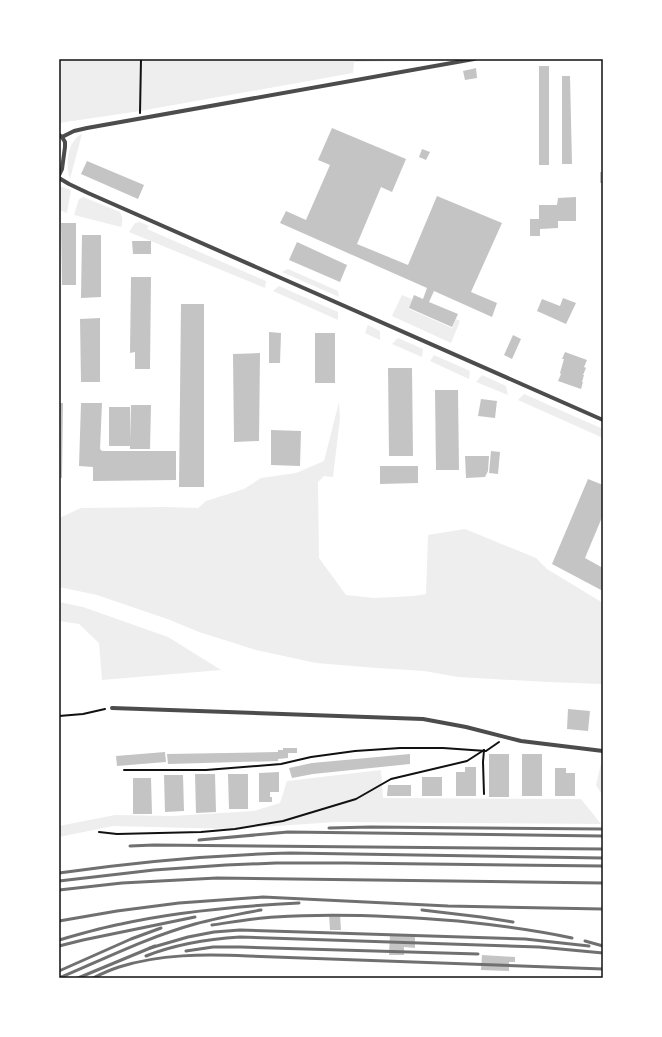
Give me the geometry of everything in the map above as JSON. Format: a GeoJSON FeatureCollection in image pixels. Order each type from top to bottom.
{"type":"FeatureCollection","features":[{"type":"Feature","properties":{"kind":"street"},"geometry":{"type":"LineString","coordinates":[[474,59],[79,129],[61,136],[65,142],[65,147],[62,168],[59,176],[69,184],[88,193],[603,420]]}},
{"type":"Feature","properties":{"kind":"street"},"geometry":{"type":"LineString","coordinates":[[112,708],[423,720],[466,727],[507,738],[603,751]]}},
{"type":"Feature","properties":{"kind":"path"},"geometry":{"type":"LineString","coordinates":[[141,59],[141,118]]}},
{"type":"Feature","properties":{"kind":"path"},"geometry":{"type":"LineString","coordinates":[[59,716],[83,714],[112,708]]}},
{"type":"Feature","properties":{"kind":"path"},"geometry":{"type":"LineString","coordinates":[[124,770],[206,770],[281,764],[311,757],[355,751],[400,748],[444,748],[486,751],[507,738]]}},
{"type":"Feature","properties":{"kind":"path"},"geometry":{"type":"LineString","coordinates":[[484,750],[484,794]]}},
{"type":"Feature","properties":{"kind":"path"},"geometry":{"type":"LineString","coordinates":[[99,832],[117,834],[201,832],[235,829],[283,821],[356,799],[391,780],[467,760],[484,750]]}},
{"type":"Feature","properties":{"kind":"shaded area"},"geometry":{"type":"Polygon","coordinates":[[[59,59],[437,59],[427,61],[354,62],[353,73],[140,111],[59,123],[59,59]]]}},
{"type":"Feature","properties":{"kind":"shaded area"},"geometry":{"type":"Polygon","coordinates":[[[82,134],[70,179],[68,173],[68,154],[73,142],[82,134]]]}},
{"type":"Feature","properties":{"kind":"shaded area"},"geometry":{"type":"Polygon","coordinates":[[[59,186],[71,190],[67,213],[59,210],[59,186]]]}},
{"type":"Feature","properties":{"kind":"shaded area"},"geometry":{"type":"Polygon","coordinates":[[[83,197],[120,212],[122,216],[121,227],[74,215],[79,199],[83,197]]]}},
{"type":"Feature","properties":{"kind":"shaded area"},"geometry":{"type":"Polygon","coordinates":[[[140,222],[149,226],[147,229],[266,281],[265,288],[129,232],[135,223],[140,222]]]}},
{"type":"Feature","properties":{"kind":"shaded area"},"geometry":{"type":"Polygon","coordinates":[[[288,269],[338,291],[339,297],[282,272],[288,269]]]}},
{"type":"Feature","properties":{"kind":"shaded area"},"geometry":{"type":"Polygon","coordinates":[[[279,286],[338,312],[338,320],[273,291],[279,286]]]}},
{"type":"Feature","properties":{"kind":"shaded area"},"geometry":{"type":"Polygon","coordinates":[[[402,295],[412,299],[409,309],[452,328],[456,319],[460,321],[451,343],[392,316],[402,295]]]}},
{"type":"Feature","properties":{"kind":"shaded area"},"geometry":{"type":"Polygon","coordinates":[[[368,325],[380,331],[380,340],[365,333],[368,325]]]}},
{"type":"Feature","properties":{"kind":"shaded area"},"geometry":{"type":"Polygon","coordinates":[[[398,338],[423,349],[422,357],[392,344],[398,338]]]}},
{"type":"Feature","properties":{"kind":"shaded area"},"geometry":{"type":"Polygon","coordinates":[[[434,355],[470,371],[469,379],[430,361],[434,355]]]}},
{"type":"Feature","properties":{"kind":"shaded area"},"geometry":{"type":"Polygon","coordinates":[[[482,375],[506,386],[508,395],[476,382],[482,375]]]}},
{"type":"Feature","properties":{"kind":"shaded area"},"geometry":{"type":"Polygon","coordinates":[[[524,394],[603,429],[603,438],[518,400],[524,394]]]}},
{"type":"Feature","properties":{"kind":"shaded area"},"geometry":{"type":"Polygon","coordinates":[[[339,402],[340,418],[333,477],[324,476],[318,482],[319,558],[346,595],[374,598],[426,594],[428,535],[465,529],[536,558],[547,569],[603,603],[603,684],[458,677],[424,671],[316,663],[256,650],[199,632],[170,620],[97,595],[59,587],[59,518],[81,508],[198,508],[206,501],[244,489],[261,478],[296,473],[324,461],[339,402]]]}},
{"type":"Feature","properties":{"kind":"shaded area"},"geometry":{"type":"Polygon","coordinates":[[[59,602],[83,607],[168,637],[221,670],[102,680],[99,643],[79,624],[59,621],[59,602]]]}},
{"type":"Feature","properties":{"kind":"shaded area"},"geometry":{"type":"Polygon","coordinates":[[[603,761],[603,796],[596,785],[603,761]]]}},
{"type":"Feature","properties":{"kind":"shaded area"},"geometry":{"type":"Polygon","coordinates":[[[381,770],[383,798],[581,799],[601,824],[336,822],[231,829],[113,826],[59,837],[59,826],[115,815],[173,816],[254,811],[280,803],[287,781],[381,770]]]}},
{"type":"Feature","properties":{"kind":"building"},"geometry":{"type":"Polygon","coordinates":[[[355,59],[376,59],[376,60],[355,61],[355,59]]]}},
{"type":"Feature","properties":{"kind":"building"},"geometry":{"type":"Polygon","coordinates":[[[539,66],[549,66],[549,165],[539,165],[539,66]]]}},
{"type":"Feature","properties":{"kind":"building"},"geometry":{"type":"Polygon","coordinates":[[[476,68],[477,78],[465,80],[463,71],[476,68]]]}},
{"type":"Feature","properties":{"kind":"building"},"geometry":{"type":"Polygon","coordinates":[[[562,76],[570,76],[572,164],[562,164],[562,76]]]}},
{"type":"Feature","properties":{"kind":"building"},"geometry":{"type":"Polygon","coordinates":[[[332,128],[406,159],[392,192],[381,187],[357,244],[408,265],[437,196],[502,223],[471,292],[497,303],[492,317],[434,291],[429,302],[458,314],[452,327],[409,308],[414,295],[423,299],[427,288],[280,223],[286,211],[306,220],[330,165],[318,160],[332,128]]]}},
{"type":"Feature","properties":{"kind":"building"},"geometry":{"type":"Polygon","coordinates":[[[422,149],[430,152],[426,160],[419,157],[422,149]]]}},
{"type":"Feature","properties":{"kind":"building"},"geometry":{"type":"Polygon","coordinates":[[[87,161],[144,185],[138,199],[81,174],[87,161]]]}},
{"type":"Feature","properties":{"kind":"building"},"geometry":{"type":"Polygon","coordinates":[[[600,172],[603,172],[603,183],[600,183],[600,172]]]}},
{"type":"Feature","properties":{"kind":"building"},"geometry":{"type":"Polygon","coordinates":[[[576,197],[576,221],[558,221],[558,228],[540,229],[540,236],[530,236],[530,219],[539,219],[539,205],[557,205],[558,198],[576,197]]]}},
{"type":"Feature","properties":{"kind":"building"},"geometry":{"type":"Polygon","coordinates":[[[61,223],[76,223],[76,285],[62,285],[61,223]]]}},
{"type":"Feature","properties":{"kind":"building"},"geometry":{"type":"Polygon","coordinates":[[[82,235],[101,235],[101,297],[81,298],[82,235]]]}},
{"type":"Feature","properties":{"kind":"building"},"geometry":{"type":"Polygon","coordinates":[[[132,241],[151,241],[151,254],[133,254],[132,241]]]}},
{"type":"Feature","properties":{"kind":"building"},"geometry":{"type":"Polygon","coordinates":[[[297,242],[347,265],[340,282],[289,260],[297,242]]]}},
{"type":"Feature","properties":{"kind":"building"},"geometry":{"type":"Polygon","coordinates":[[[131,277],[151,277],[150,369],[135,369],[135,352],[130,353],[131,277]]]}},
{"type":"Feature","properties":{"kind":"building"},"geometry":{"type":"Polygon","coordinates":[[[563,298],[576,303],[566,324],[537,311],[542,299],[560,306],[563,298]]]}},
{"type":"Feature","properties":{"kind":"building"},"geometry":{"type":"Polygon","coordinates":[[[181,304],[204,304],[204,487],[179,487],[181,304]]]}},
{"type":"Feature","properties":{"kind":"building"},"geometry":{"type":"Polygon","coordinates":[[[100,318],[100,382],[81,382],[80,319],[100,318]]]}},
{"type":"Feature","properties":{"kind":"building"},"geometry":{"type":"Polygon","coordinates":[[[269,332],[281,333],[280,363],[269,363],[269,332]]]}},
{"type":"Feature","properties":{"kind":"building"},"geometry":{"type":"Polygon","coordinates":[[[315,333],[335,333],[335,383],[315,383],[315,333]]]}},
{"type":"Feature","properties":{"kind":"building"},"geometry":{"type":"Polygon","coordinates":[[[513,335],[521,339],[512,359],[504,355],[513,335]]]}},
{"type":"Feature","properties":{"kind":"building"},"geometry":{"type":"Polygon","coordinates":[[[565,352],[587,360],[584,367],[586,368],[583,375],[581,389],[558,381],[564,359],[562,359],[565,352]]]}},
{"type":"Feature","properties":{"kind":"building"},"geometry":{"type":"Polygon","coordinates":[[[260,353],[259,441],[234,442],[233,354],[260,353]]]}},
{"type":"Feature","properties":{"kind":"building"},"geometry":{"type":"Polygon","coordinates":[[[388,368],[412,368],[413,456],[389,456],[388,368]]]}},
{"type":"Feature","properties":{"kind":"building"},"geometry":{"type":"Polygon","coordinates":[[[435,390],[458,390],[459,470],[436,470],[435,390]]]}},
{"type":"Feature","properties":{"kind":"building"},"geometry":{"type":"Polygon","coordinates":[[[481,399],[497,401],[495,418],[478,416],[481,399]]]}},
{"type":"Feature","properties":{"kind":"building"},"geometry":{"type":"Polygon","coordinates":[[[59,403],[63,403],[62,478],[59,478],[59,403]]]}},
{"type":"Feature","properties":{"kind":"building"},"geometry":{"type":"Polygon","coordinates":[[[81,403],[102,403],[100,449],[102,451],[176,451],[176,480],[93,481],[93,467],[79,466],[81,403]]]}},
{"type":"Feature","properties":{"kind":"building"},"geometry":{"type":"Polygon","coordinates":[[[131,405],[151,405],[150,449],[130,449],[130,446],[109,446],[109,407],[130,407],[130,441],[131,405]]]}},
{"type":"Feature","properties":{"kind":"building"},"geometry":{"type":"Polygon","coordinates":[[[271,430],[301,431],[300,466],[271,465],[271,430]]]}},
{"type":"Feature","properties":{"kind":"building"},"geometry":{"type":"Polygon","coordinates":[[[491,451],[500,452],[498,474],[489,473],[491,451]]]}},
{"type":"Feature","properties":{"kind":"building"},"geometry":{"type":"Polygon","coordinates":[[[465,456],[489,456],[488,471],[485,477],[466,478],[465,456]]]}},
{"type":"Feature","properties":{"kind":"building"},"geometry":{"type":"Polygon","coordinates":[[[380,466],[418,466],[418,483],[380,484],[380,466]]]}},
{"type":"Feature","properties":{"kind":"building"},"geometry":{"type":"Polygon","coordinates":[[[588,479],[603,485],[603,515],[585,558],[603,568],[603,591],[552,564],[588,479]]]}},
{"type":"Feature","properties":{"kind":"building"},"geometry":{"type":"Polygon","coordinates":[[[568,709],[590,711],[588,731],[567,729],[568,709]]]}},
{"type":"Feature","properties":{"kind":"building"},"geometry":{"type":"Polygon","coordinates":[[[283,748],[297,748],[297,753],[288,753],[288,758],[278,759],[278,761],[168,764],[167,754],[278,752],[278,750],[283,750],[283,748]]]}},
{"type":"Feature","properties":{"kind":"building"},"geometry":{"type":"Polygon","coordinates":[[[165,752],[166,762],[117,766],[116,756],[165,752]]]}},
{"type":"Feature","properties":{"kind":"building"},"geometry":{"type":"Polygon","coordinates":[[[410,754],[410,764],[313,774],[292,778],[289,768],[312,763],[410,754]]]}},
{"type":"Feature","properties":{"kind":"building"},"geometry":{"type":"Polygon","coordinates":[[[489,754],[509,754],[509,797],[489,797],[489,754]]]}},
{"type":"Feature","properties":{"kind":"building"},"geometry":{"type":"Polygon","coordinates":[[[522,754],[542,754],[542,796],[522,796],[522,754]]]}},
{"type":"Feature","properties":{"kind":"building"},"geometry":{"type":"Polygon","coordinates":[[[465,767],[476,767],[476,796],[456,796],[456,772],[465,772],[465,767]]]}},
{"type":"Feature","properties":{"kind":"building"},"geometry":{"type":"Polygon","coordinates":[[[555,768],[566,768],[566,773],[575,773],[575,796],[555,796],[555,768]]]}},
{"type":"Feature","properties":{"kind":"building"},"geometry":{"type":"Polygon","coordinates":[[[279,772],[279,792],[270,792],[272,802],[259,802],[259,773],[279,772]]]}},
{"type":"Feature","properties":{"kind":"building"},"geometry":{"type":"Polygon","coordinates":[[[195,774],[215,774],[216,812],[196,813],[195,774]]]}},
{"type":"Feature","properties":{"kind":"building"},"geometry":{"type":"Polygon","coordinates":[[[228,774],[248,774],[248,809],[229,809],[228,774]]]}},
{"type":"Feature","properties":{"kind":"building"},"geometry":{"type":"Polygon","coordinates":[[[164,775],[183,775],[184,811],[165,812],[164,775]]]}},
{"type":"Feature","properties":{"kind":"building"},"geometry":{"type":"Polygon","coordinates":[[[422,777],[442,777],[442,796],[422,796],[422,777]]]}},
{"type":"Feature","properties":{"kind":"building"},"geometry":{"type":"Polygon","coordinates":[[[133,778],[151,778],[152,814],[133,814],[133,778]]]}},
{"type":"Feature","properties":{"kind":"building"},"geometry":{"type":"Polygon","coordinates":[[[388,785],[411,785],[411,796],[387,796],[388,785]]]}},
{"type":"Feature","properties":{"kind":"building"},"geometry":{"type":"Polygon","coordinates":[[[329,914],[340,914],[341,930],[330,930],[329,914]]]}},
{"type":"Feature","properties":{"kind":"building"},"geometry":{"type":"Polygon","coordinates":[[[390,934],[415,936],[415,948],[404,947],[404,955],[389,955],[390,934]]]}},
{"type":"Feature","properties":{"kind":"building"},"geometry":{"type":"Polygon","coordinates":[[[482,955],[515,957],[515,962],[509,962],[509,971],[481,970],[482,955]]]}},
{"type":"Feature","properties":{"kind":"railway"},"geometry":{"type":"LineString","coordinates":[[329,828],[603,829]]}},
{"type":"Feature","properties":{"kind":"railway"},"geometry":{"type":"LineString","coordinates":[[199,840],[288,832],[603,836]]}},
{"type":"Feature","properties":{"kind":"railway"},"geometry":{"type":"LineString","coordinates":[[130,846],[603,849]]}},
{"type":"Feature","properties":{"kind":"railway"},"geometry":{"type":"LineString","coordinates":[[59,873],[174,860],[232,855],[290,853],[603,858]]}},
{"type":"Feature","properties":{"kind":"railway"},"geometry":{"type":"LineString","coordinates":[[59,881],[154,870],[276,863],[603,866]]}},
{"type":"Feature","properties":{"kind":"railway"},"geometry":{"type":"LineString","coordinates":[[59,890],[122,883],[217,878],[603,883]]}},
{"type":"Feature","properties":{"kind":"railway"},"geometry":{"type":"LineString","coordinates":[[59,921],[117,911],[179,903],[263,897],[448,906],[603,909]]}},
{"type":"Feature","properties":{"kind":"railway"},"geometry":{"type":"LineString","coordinates":[[59,940],[105,927],[187,912],[299,903]]}},
{"type":"Feature","properties":{"kind":"railway"},"geometry":{"type":"LineString","coordinates":[[59,978],[160,935],[211,920],[261,910]]}},
{"type":"Feature","properties":{"kind":"railway"},"geometry":{"type":"LineString","coordinates":[[422,910],[513,922]]}},
{"type":"Feature","properties":{"kind":"railway"},"geometry":{"type":"LineString","coordinates":[[212,925],[275,917],[321,915],[366,916],[458,921],[529,930],[572,938]]}},
{"type":"Feature","properties":{"kind":"railway"},"geometry":{"type":"LineString","coordinates":[[59,946],[195,917]]}},
{"type":"Feature","properties":{"kind":"railway"},"geometry":{"type":"LineString","coordinates":[[59,971],[131,939],[161,928]]}},
{"type":"Feature","properties":{"kind":"railway"},"geometry":{"type":"LineString","coordinates":[[150,948],[188,937],[214,932],[240,930],[525,939],[589,946]]}},
{"type":"Feature","properties":{"kind":"railway"},"geometry":{"type":"LineString","coordinates":[[146,956],[169,948],[192,943],[240,937],[539,947],[603,953]]}},
{"type":"Feature","properties":{"kind":"railway"},"geometry":{"type":"LineString","coordinates":[[585,941],[603,946]]}},
{"type":"Feature","properties":{"kind":"railway"},"geometry":{"type":"LineString","coordinates":[[78,978],[155,946]]}},
{"type":"Feature","properties":{"kind":"railway"},"geometry":{"type":"LineString","coordinates":[[186,951],[213,947],[240,947],[478,954]]}},
{"type":"Feature","properties":{"kind":"railway"},"geometry":{"type":"LineString","coordinates":[[93,978],[116,968],[135,963],[166,957],[199,955],[603,969]]}}]}
